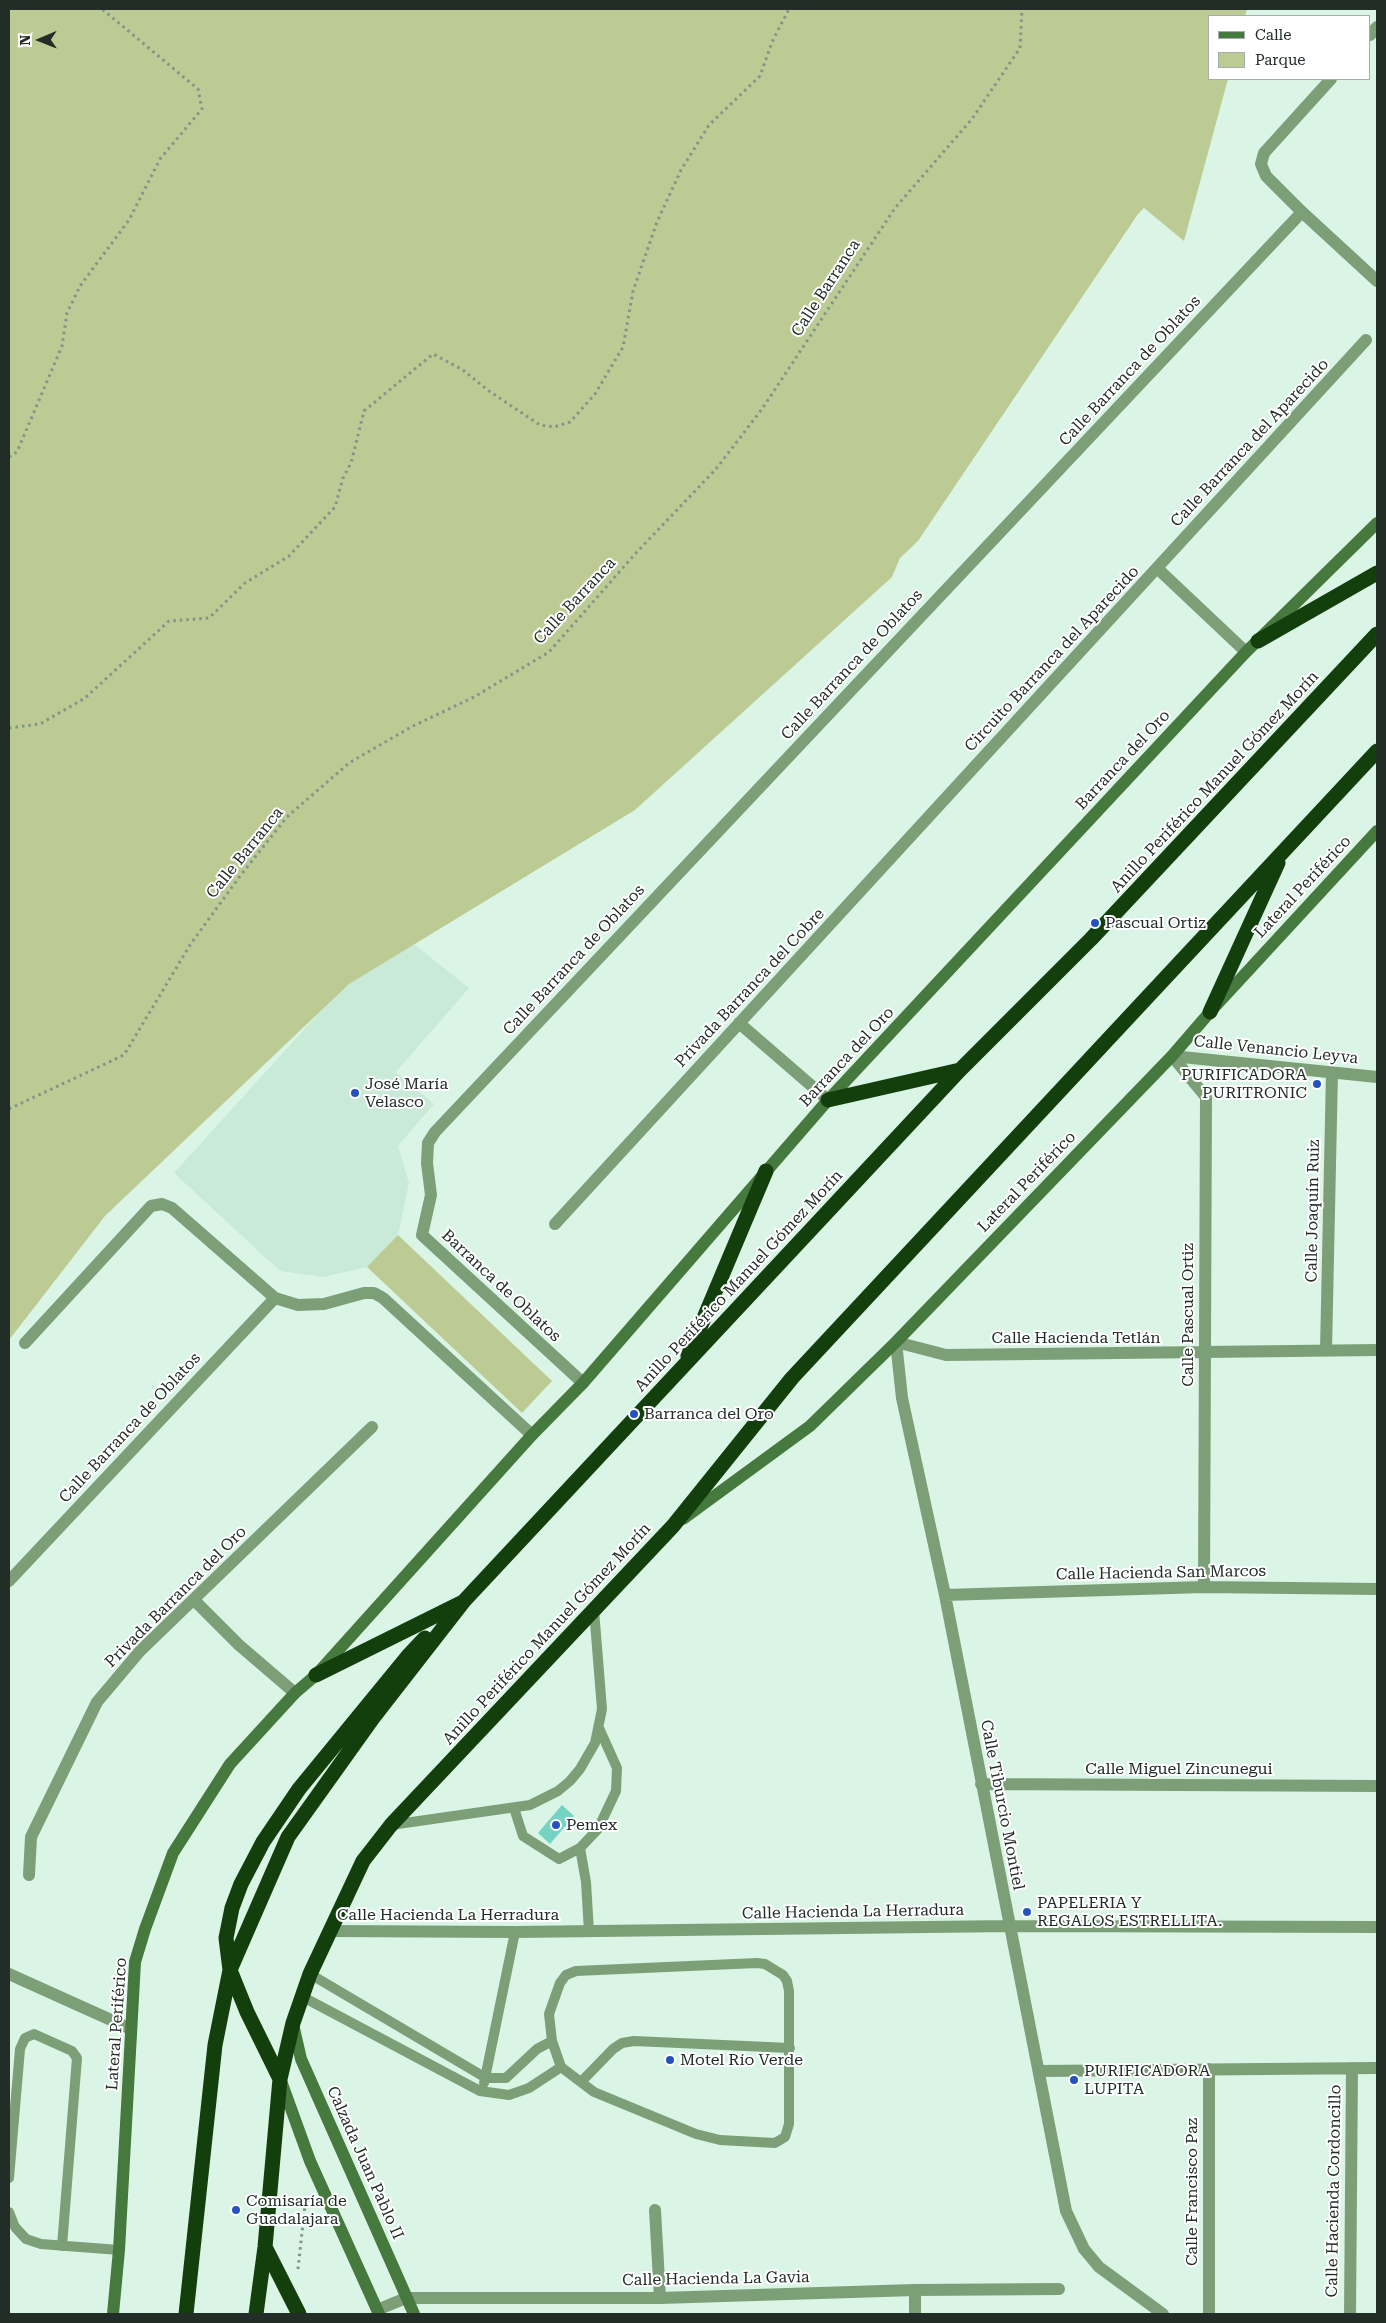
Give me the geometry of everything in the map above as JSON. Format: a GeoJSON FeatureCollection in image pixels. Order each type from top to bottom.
{"type":"FeatureCollection","features":[{"type":"Feature","properties":{"kind":"highway"},"geometry":{"type":"LineString","coordinates":[[1258,641],[1377,573]]}},
{"type":"Feature","properties":{"kind":"highway","name":"Anillo Periférico Manuel Gómez Morín"},"geometry":{"type":"LineString","coordinates":[[186,2314],[215,2045],[230,1970],[288,1837],[373,1718],[464,1601],[960,1070],[1091,939],[1377,634]]}},
{"type":"Feature","properties":{"kind":"highway","name":"Anillo Periférico Manuel Gómez Morín"},"geometry":{"type":"LineString","coordinates":[[256,2314],[265,2247],[280,2078],[293,2023],[300,1996],[329,1931],[364,1861],[391,1826],[673,1526],[792,1378],[1377,751]]}},
{"type":"Feature","properties":{"kind":"highway"},"geometry":{"type":"LineString","coordinates":[[1210,1012],[1284,850]]}},
{"type":"Feature","properties":{"kind":"highway"},"geometry":{"type":"LineString","coordinates":[[828,1100],[960,1070]]}},
{"type":"Feature","properties":{"kind":"highway"},"geometry":{"type":"LineString","coordinates":[[684,1367],[766,1171]]}},
{"type":"Feature","properties":{"kind":"highway"},"geometry":{"type":"LineString","coordinates":[[316,1675],[464,1601]]}},
{"type":"Feature","properties":{"kind":"highway"},"geometry":{"type":"LineString","coordinates":[[280,2078],[247,2012],[230,1970],[226,1938],[232,1908],[241,1884],[263,1842],[299,1789],[408,1656],[464,1601]]}},
{"type":"Feature","properties":{"kind":"highway"},"geometry":{"type":"LineString","coordinates":[[265,2247],[296,2308]]}},
{"type":"Feature","properties":{"kind":"street"},"geometry":{"type":"LineString","coordinates":[[1330,80],[1264,152],[1261,164],[1266,176],[1302,212],[1375,274]]}},
{"type":"Feature","properties":{"kind":"street","name":"Calle Barranca de Oblatos"},"geometry":{"type":"LineString","coordinates":[[428,1143],[442,1124],[1302,212]]}},
{"type":"Feature","properties":{"kind":"street","name":"Calle Barranca del Aparecido"},"geometry":{"type":"LineString","coordinates":[[1157,568],[1366,340]]}},
{"type":"Feature","properties":{"kind":"street","name":"Barranca del Oro"},"geometry":{"type":"LineString","coordinates":[[295,1693],[316,1675],[532,1436],[583,1383],[828,1100],[1246,652],[1377,523]]}},
{"type":"Feature","properties":{"kind":"street","name":"Circuito Barranca del Aparecido"},"geometry":{"type":"LineString","coordinates":[[969,773],[1157,568],[1246,652]]}},
{"type":"Feature","properties":{"kind":"street","name":"Privada Barranca del Cobre"},"geometry":{"type":"LineString","coordinates":[[555,1224],[969,773]]}},
{"type":"Feature","properties":{"kind":"street","name":"Lateral Periférico"},"geometry":{"type":"LineString","coordinates":[[673,1526],[810,1426],[896,1342],[1172,1056],[1210,1012],[1377,831]]}},
{"type":"Feature","properties":{"kind":"street"},"geometry":{"type":"LineString","coordinates":[[739,1024],[828,1100]]}},
{"type":"Feature","properties":{"kind":"street","name":"Calle Venancio Leyva"},"geometry":{"type":"LineString","coordinates":[[1172,1056],[1377,1077]]}},
{"type":"Feature","properties":{"kind":"street","name":"Calle Pascual Ortiz"},"geometry":{"type":"LineString","coordinates":[[1172,1056],[1206,1097],[1204,1587]]}},
{"type":"Feature","properties":{"kind":"street","name":"Calle Joaquín Ruiz"},"geometry":{"type":"LineString","coordinates":[[1326,1350],[1332,1072]]}},
{"type":"Feature","properties":{"kind":"street","name":"Barranca de Oblatos"},"geometry":{"type":"LineString","coordinates":[[428,1143],[427,1162],[431,1195],[422,1235],[583,1383]]}},
{"type":"Feature","properties":{"kind":"street"},"geometry":{"type":"LineString","coordinates":[[25,1343],[151,1206],[162,1204],[172,1208],[276,1298],[298,1304],[324,1304],[364,1293],[374,1293],[383,1298],[532,1436]]}},
{"type":"Feature","properties":{"kind":"street","name":"Calle Barranca de Oblatos"},"geometry":{"type":"LineString","coordinates":[[9,1581],[276,1298]]}},
{"type":"Feature","properties":{"kind":"street","name":"Calle Hacienda Tetlán"},"geometry":{"type":"LineString","coordinates":[[896,1342],[946,1355],[1377,1350]]}},
{"type":"Feature","properties":{"kind":"street","name":"Calle Tiburcio Montiel"},"geometry":{"type":"LineString","coordinates":[[896,1342],[902,1398],[945,1595],[1066,2211],[1084,2249],[1099,2267],[1163,2314]]}},
{"type":"Feature","properties":{"kind":"street","name":"Privada Barranca del Oro"},"geometry":{"type":"LineString","coordinates":[[29,1875],[31,1837],[97,1702],[140,1651],[372,1427]]}},
{"type":"Feature","properties":{"kind":"street","name":"Calle Hacienda San Marcos"},"geometry":{"type":"LineString","coordinates":[[945,1595],[1204,1587],[1377,1589]]}},
{"type":"Feature","properties":{"kind":"street"},"geometry":{"type":"LineString","coordinates":[[194,1600],[239,1645],[295,1693]]}},
{"type":"Feature","properties":{"kind":"street","name":"Lateral Periférico"},"geometry":{"type":"LineString","coordinates":[[113,2314],[119,2250],[135,1962],[173,1853],[230,1764],[295,1693]]}},
{"type":"Feature","properties":{"kind":"street","name":"Calle Miguel Zincunegui"},"geometry":{"type":"LineString","coordinates":[[981,1784],[1377,1786]]}},
{"type":"Feature","properties":{"kind":"street","name":"Calle Hacienda La Herradura"},"geometry":{"type":"LineString","coordinates":[[329,1931],[588,1932],[1011,1926],[1377,1927]]}},
{"type":"Feature","properties":{"kind":"street"},"geometry":{"type":"LineString","coordinates":[[9,1974],[132,2029]]}},
{"type":"Feature","properties":{"kind":"street","name":"Calzada Juan Pablo II"},"geometry":{"type":"LineString","coordinates":[[293,2023],[301,2059],[414,2314]]}},
{"type":"Feature","properties":{"kind":"street","name":"Calle Hacienda Cordoncillo"},"geometry":{"type":"LineString","coordinates":[[1350,2314],[1352,2068]]}},
{"type":"Feature","properties":{"kind":"street"},"geometry":{"type":"LineString","coordinates":[[1039,2071],[1377,2068]]}},
{"type":"Feature","properties":{"kind":"street","name":"Calle Francisco Paz"},"geometry":{"type":"LineString","coordinates":[[1208,2314],[1209,2069]]}},
{"type":"Feature","properties":{"kind":"street"},"geometry":{"type":"LineString","coordinates":[[280,2078],[310,2161],[378,2312]]}},
{"type":"Feature","properties":{"kind":"street"},"geometry":{"type":"LineString","coordinates":[[655,2210],[660,2298]]}},
{"type":"Feature","properties":{"kind":"street","name":"Calle Hacienda La Gavia"},"geometry":{"type":"LineString","coordinates":[[378,2312],[406,2298],[660,2298],[915,2290],[1059,2289]]}},
{"type":"Feature","properties":{"kind":"street"},"geometry":{"type":"LineString","coordinates":[[914,2314],[915,2290]]}},
{"type":"Feature","properties":{"kind":"lane"},"geometry":{"type":"LineString","coordinates":[[391,1826],[514,1808],[544,1799],[570,1781],[588,1756],[599,1728],[602,1690],[594,1610]]}},
{"type":"Feature","properties":{"kind":"lane"},"geometry":{"type":"LineString","coordinates":[[514,1808],[523,1836],[559,1859],[580,1848],[598,1829],[616,1792],[617,1768],[599,1728]]}},
{"type":"Feature","properties":{"kind":"lane"},"geometry":{"type":"LineString","coordinates":[[580,1848],[586,1882],[588,1932]]}},
{"type":"Feature","properties":{"kind":"lane"},"geometry":{"type":"LineString","coordinates":[[480,2091],[486,2078],[515,1932]]}},
{"type":"Feature","properties":{"kind":"lane"},"geometry":{"type":"LineString","coordinates":[[757,1963],[771,1967],[788,1981],[790,2048],[786,2136],[775,2143],[720,2140],[696,2134],[594,2092],[561,2066],[552,2041],[549,2014],[560,1983],[566,1975],[576,1971],[757,1963]]}},
{"type":"Feature","properties":{"kind":"lane"},"geometry":{"type":"LineString","coordinates":[[310,1974],[486,2078],[506,2078],[537,2049],[552,2041]]}},
{"type":"Feature","properties":{"kind":"lane"},"geometry":{"type":"LineString","coordinates":[[300,1996],[480,2091],[509,2096],[529,2088],[561,2066]]}},
{"type":"Feature","properties":{"kind":"lane"},"geometry":{"type":"LineString","coordinates":[[9,2178],[20,2049],[25,2038],[34,2034],[72,2051],[77,2058],[62,2246]]}},
{"type":"Feature","properties":{"kind":"lane"},"geometry":{"type":"LineString","coordinates":[[581,2082],[613,2049],[622,2043],[634,2041],[790,2048]]}},
{"type":"Feature","properties":{"kind":"lane"},"geometry":{"type":"LineString","coordinates":[[9,2212],[15,2227],[26,2239],[41,2244],[119,2250]]}},
{"type":"Feature","properties":{"kind":"path"},"geometry":{"type":"LineString","coordinates":[[9,458],[18,452],[62,346],[67,313],[80,286],[129,220],[160,159],[202,109],[198,89],[102,9]]}},
{"type":"Feature","properties":{"kind":"path"},"geometry":{"type":"LineString","coordinates":[[9,728],[40,724],[84,698],[169,621],[209,618],[245,584],[289,556],[335,507],[343,478],[351,463],[364,411],[433,354],[463,370],[489,391],[540,425],[554,426],[570,422],[595,394],[623,347],[633,291],[657,222],[680,170],[709,125],[760,76],[772,42],[789,9]]}},
{"type":"Feature","properties":{"kind":"path","name":"Calle Barranca"},"geometry":{"type":"LineString","coordinates":[[9,1109],[124,1055],[190,945],[240,876],[287,817],[349,763],[412,727],[474,697],[549,652],[636,553],[716,469],[762,409],[895,208],[972,119],[1020,48],[1022,9]]}},
{"type":"Feature","properties":{"kind":"path"},"geometry":{"type":"LineString","coordinates":[[296,2308],[310,2161]]}},
{"type":"Feature","properties":{"kind":"shaded area"},"geometry":{"type":"Polygon","coordinates":[[[395,929],[469,988],[396,1072],[434,1104],[398,1146],[409,1183],[398,1235],[367,1267],[323,1277],[280,1271],[174,1173],[395,929]]]}},
{"type":"Feature","properties":{"kind":"green space"},"geometry":{"type":"Polygon","coordinates":[[[9,9],[1247,9],[1245,15],[1208,15],[1208,80],[1228,80],[1184,241],[1144,208],[1138,214],[918,541],[900,558],[892,577],[635,810],[349,984],[105,1216],[9,1340],[9,9]]]}},
{"type":"Feature","properties":{"kind":"green space"},"geometry":{"type":"Polygon","coordinates":[[[398,1235],[552,1381],[522,1413],[367,1267],[398,1235]]]}},
{"type":"Feature","properties":{"kind":"building","name":"Pemex"},"geometry":{"type":"Polygon","coordinates":[[[562,1805],[574,1816],[550,1844],[538,1833],[562,1805]]]}},
{"type":"Feature","properties":{"kind":"place","name":"Pascual Ortiz"},"geometry":{"type":"Point","coordinates":[1095,923]}},
{"type":"Feature","properties":{"kind":"place","name":"PURIFICADORA PURITRONIC"},"geometry":{"type":"Point","coordinates":[1317,1084]}},
{"type":"Feature","properties":{"kind":"place","name":"José María Velasco"},"geometry":{"type":"Point","coordinates":[355,1093]}},
{"type":"Feature","properties":{"kind":"place","name":"Barranca del Oro"},"geometry":{"type":"Point","coordinates":[634,1414]}},
{"type":"Feature","properties":{"kind":"place","name":"Pemex"},"geometry":{"type":"Point","coordinates":[556,1825]}},
{"type":"Feature","properties":{"kind":"place","name":"PAPELERIA Y REGALOS ESTRELLITA."},"geometry":{"type":"Point","coordinates":[1027,1912]}},
{"type":"Feature","properties":{"kind":"place","name":"Motel Río Verde"},"geometry":{"type":"Point","coordinates":[670,2060]}},
{"type":"Feature","properties":{"kind":"place","name":"PURIFICADORA LUPITA"},"geometry":{"type":"Point","coordinates":[1074,2080]}},
{"type":"Feature","properties":{"kind":"place","name":"Comisaría de Guadalajara"},"geometry":{"type":"Point","coordinates":[236,2210]}}]}
